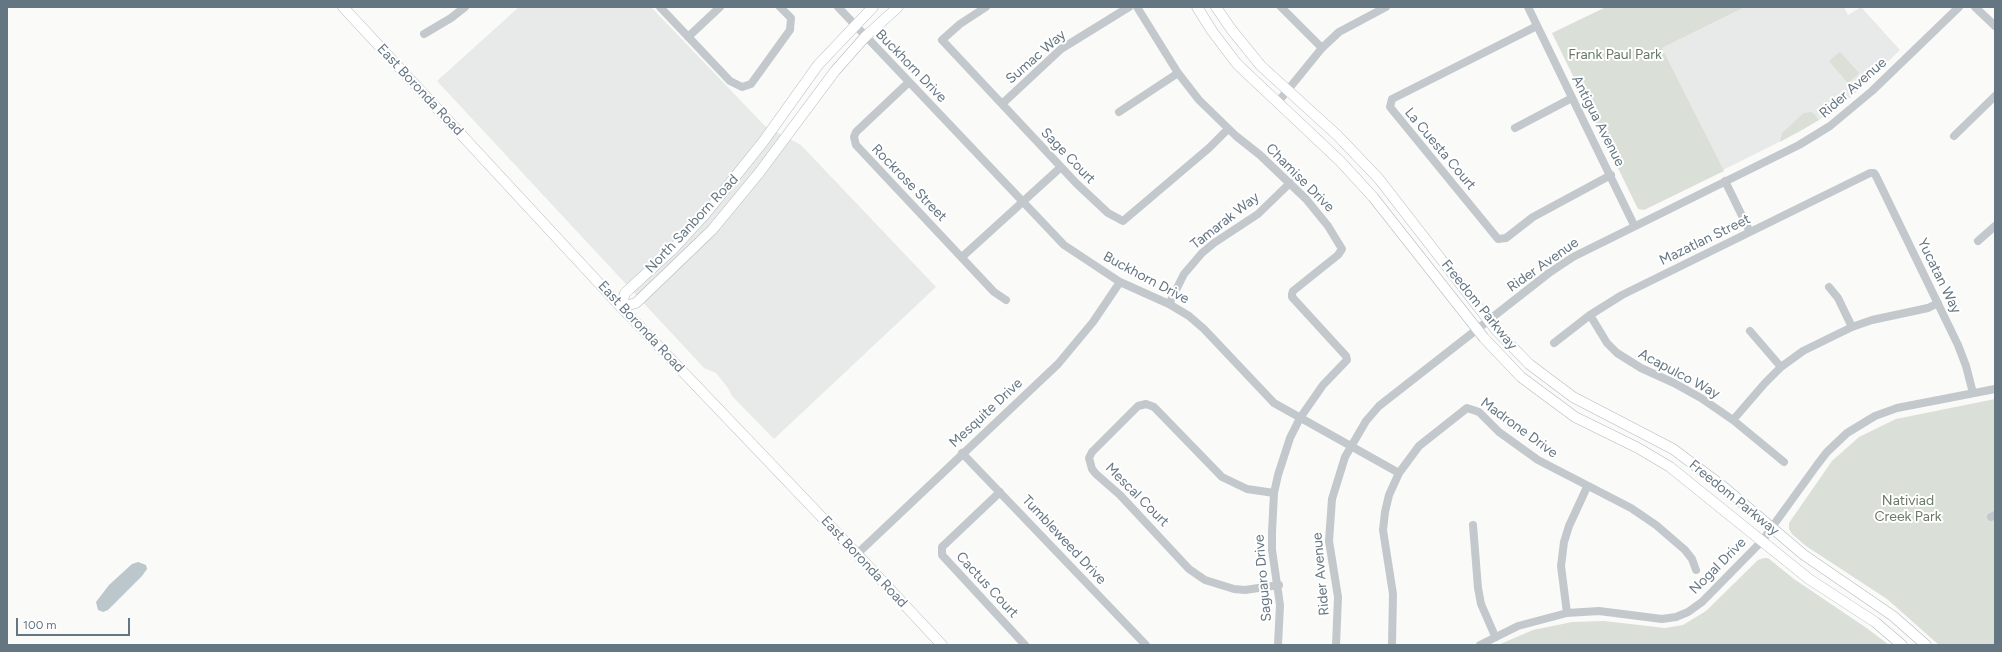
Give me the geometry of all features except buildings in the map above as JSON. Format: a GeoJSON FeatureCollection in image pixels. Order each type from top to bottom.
{"type":"FeatureCollection","features":[{"type":"Feature","properties":{"kind":"main road","name":"North Sanborn Road"},"geometry":{"type":"LineString","coordinates":[[621,307],[625,293],[673,249],[735,178],[818,65],[873,7]]}},
{"type":"Feature","properties":{"kind":"main road","name":"North Sanborn Road"},"geometry":{"type":"LineString","coordinates":[[621,307],[636,303],[712,230],[759,173],[822,86],[865,36],[898,7]]}},
{"type":"Feature","properties":{"kind":"main road","name":"Freedom Parkway"},"geometry":{"type":"LineString","coordinates":[[1197,7],[1212,31],[1238,64],[1340,160],[1373,196],[1477,329],[1513,370],[1543,395],[1575,417],[1638,448],[1670,466],[1809,580],[1875,622],[1902,645]]}},
{"type":"Feature","properties":{"kind":"main road","name":"Freedom Parkway"},"geometry":{"type":"LineString","coordinates":[[1216,7],[1250,54],[1337,135],[1379,179],[1489,320],[1529,364],[1572,397],[1673,449],[1725,488],[1804,555],[1892,616],[1926,645]]}},
{"type":"Feature","properties":{"kind":"main road","name":"East Boronda Road"},"geometry":{"type":"LineString","coordinates":[[347,9],[621,307],[942,645]]}},
{"type":"Feature","properties":{"kind":"street"},"geometry":{"type":"LineString","coordinates":[[424,34],[451,18],[465,7]]}},
{"type":"Feature","properties":{"kind":"street"},"geometry":{"type":"LineString","coordinates":[[660,7],[730,81],[739,87],[751,84],[790,30],[791,18],[780,7]]}},
{"type":"Feature","properties":{"kind":"street"},"geometry":{"type":"LineString","coordinates":[[688,37],[720,7]]}},
{"type":"Feature","properties":{"kind":"street","name":"Buckhorn Drive"},"geometry":{"type":"LineString","coordinates":[[838,7],[1022,202],[1064,244],[1120,282],[1169,304],[1197,322],[1274,403],[1399,473]]}},
{"type":"Feature","properties":{"kind":"street","name":"Sage Court"},"geometry":{"type":"LineString","coordinates":[[986,7],[960,24],[942,40],[1096,203],[1108,213],[1123,221],[1209,148],[1228,129]]}},
{"type":"Feature","properties":{"kind":"street","name":"Sumac Way"},"geometry":{"type":"LineString","coordinates":[[1002,104],[1061,49],[1129,7]]}},
{"type":"Feature","properties":{"kind":"street","name":"Chamise Drive"},"geometry":{"type":"LineString","coordinates":[[1137,7],[1178,73],[1200,100],[1228,129],[1290,183],[1320,213],[1342,249],[1338,256],[1293,291],[1292,297],[1348,360],[1323,385],[1300,418]]}},
{"type":"Feature","properties":{"kind":"street"},"geometry":{"type":"LineString","coordinates":[[1281,7],[1322,48]]}},
{"type":"Feature","properties":{"kind":"street"},"geometry":{"type":"LineString","coordinates":[[1278,102],[1322,48],[1350,25],[1386,7]]}},
{"type":"Feature","properties":{"kind":"street","name":"Antigua Avenue"},"geometry":{"type":"LineString","coordinates":[[1528,7],[1634,225]]}},
{"type":"Feature","properties":{"kind":"street","name":"Rider Avenue"},"geometry":{"type":"LineString","coordinates":[[1336,645],[1338,597],[1330,552],[1329,526],[1336,483],[1350,446],[1366,421],[1379,406],[1573,256],[1799,144],[1830,126],[1872,91],[1959,7]]}},
{"type":"Feature","properties":{"kind":"street"},"geometry":{"type":"LineString","coordinates":[[1975,7],[1995,26]]}},
{"type":"Feature","properties":{"kind":"street","name":"La Cuesta Court"},"geometry":{"type":"LineString","coordinates":[[1537,26],[1392,99],[1390,108],[1498,238],[1506,238],[1533,217],[1611,175]]}},
{"type":"Feature","properties":{"kind":"street"},"geometry":{"type":"LineString","coordinates":[[1119,112],[1178,73]]}},
{"type":"Feature","properties":{"kind":"street","name":"Rockrose Street"},"geometry":{"type":"LineString","coordinates":[[909,82],[856,132],[854,137],[856,145],[994,292],[1006,300]]}},
{"type":"Feature","properties":{"kind":"street"},"geometry":{"type":"LineString","coordinates":[[1954,136],[1995,96]]}},
{"type":"Feature","properties":{"kind":"street"},"geometry":{"type":"LineString","coordinates":[[1515,128],[1572,98]]}},
{"type":"Feature","properties":{"kind":"street"},"geometry":{"type":"LineString","coordinates":[[962,257],[1061,167]]}},
{"type":"Feature","properties":{"kind":"street","name":"Mazatlan Street"},"geometry":{"type":"LineString","coordinates":[[1554,343],[1590,315],[1622,295],[1870,173],[1874,173]]}},
{"type":"Feature","properties":{"kind":"street","name":"Yucatan Way"},"geometry":{"type":"LineString","coordinates":[[1874,173],[1958,345],[1966,366],[1973,394]]}},
{"type":"Feature","properties":{"kind":"street"},"geometry":{"type":"LineString","coordinates":[[1725,181],[1750,232]]}},
{"type":"Feature","properties":{"kind":"street","name":"Tamarak Way"},"geometry":{"type":"LineString","coordinates":[[1169,304],[1184,274],[1202,253],[1214,242],[1258,214],[1290,183]]}},
{"type":"Feature","properties":{"kind":"street"},"geometry":{"type":"LineString","coordinates":[[1978,241],[1995,226]]}},
{"type":"Feature","properties":{"kind":"street","name":"Mesquite Drive"},"geometry":{"type":"LineString","coordinates":[[857,554],[962,453],[1058,364],[1093,322],[1120,282]]}},
{"type":"Feature","properties":{"kind":"street"},"geometry":{"type":"LineString","coordinates":[[1829,287],[1838,298],[1852,327]]}},
{"type":"Feature","properties":{"kind":"street"},"geometry":{"type":"LineString","coordinates":[[1733,420],[1747,402],[1781,367],[1803,351],[1852,327],[1872,320],[1928,308],[1938,303]]}},
{"type":"Feature","properties":{"kind":"street","name":"Acapulco Way"},"geometry":{"type":"LineString","coordinates":[[1590,315],[1607,343],[1617,353],[1641,368],[1701,398],[1733,420],[1784,462]]}},
{"type":"Feature","properties":{"kind":"street"},"geometry":{"type":"LineString","coordinates":[[1750,331],[1781,367]]}},
{"type":"Feature","properties":{"kind":"street","name":"Nogal Drive"},"geometry":{"type":"LineString","coordinates":[[1480,645],[1495,636],[1529,622],[1567,613],[1599,611],[1662,619],[1676,617],[1688,612],[1702,602],[1762,541],[1827,452],[1847,433],[1860,424],[1897,408],[1995,390]]}},
{"type":"Feature","properties":{"kind":"street","name":"Mescal Court"},"geometry":{"type":"LineString","coordinates":[[1274,493],[1247,489],[1222,477],[1154,407],[1146,404],[1138,406],[1092,452],[1089,458],[1092,469],[1096,474],[1120,494],[1189,569],[1205,580],[1234,589],[1246,590],[1278,586]]}},
{"type":"Feature","properties":{"kind":"street","name":"Madrone Drive"},"geometry":{"type":"LineString","coordinates":[[1392,645],[1393,594],[1383,530],[1386,504],[1399,473],[1418,446],[1463,411],[1470,408],[1479,412],[1499,432],[1529,454],[1588,487],[1631,508],[1656,525],[1685,550],[1692,559],[1696,570]]}},
{"type":"Feature","properties":{"kind":"street","name":"Saguaro Drive"},"geometry":{"type":"LineString","coordinates":[[1278,645],[1280,619],[1278,586],[1272,550],[1274,493],[1290,438],[1300,418]]}},
{"type":"Feature","properties":{"kind":"street","name":"Tumbleweed Drive"},"geometry":{"type":"LineString","coordinates":[[962,453],[1146,645]]}},
{"type":"Feature","properties":{"kind":"street"},"geometry":{"type":"LineString","coordinates":[[1567,613],[1561,566],[1564,542],[1569,526],[1588,487]]}},
{"type":"Feature","properties":{"kind":"street","name":"Cactus Court"},"geometry":{"type":"LineString","coordinates":[[1000,492],[942,547],[942,555],[1025,645]]}},
{"type":"Feature","properties":{"kind":"street"},"geometry":{"type":"LineString","coordinates":[[1473,525],[1478,588],[1481,604],[1495,636]]}},
{"type":"Feature","properties":{"kind":"shaded area"},"geometry":{"type":"Polygon","coordinates":[[[519,7],[651,7],[765,126],[801,145],[936,287],[774,439],[732,396],[728,388],[716,373],[704,368],[437,81],[519,7]]]}},
{"type":"Feature","properties":{"kind":"shaded area"},"geometry":{"type":"Polygon","coordinates":[[[1745,7],[1844,7],[1848,15],[1861,7],[1900,50],[1850,98],[1819,120],[1799,132],[1723,170],[1662,48],[1745,7]]]}},
{"type":"Feature","properties":{"kind":"shaded area"},"geometry":{"type":"Polygon","coordinates":[[[138,562],[146,565],[147,569],[142,576],[108,610],[103,612],[98,610],[96,602],[109,585],[132,564],[138,562]]]}},
{"type":"Feature","properties":{"kind":"green space","name":"Frank Paul Park"},"geometry":{"type":"Polygon","coordinates":[[[1606,7],[1745,7],[1662,48],[1724,171],[1644,210],[1638,209],[1552,33],[1606,7]]]}},
{"type":"Feature","properties":{"kind":"green space"},"geometry":{"type":"Polygon","coordinates":[[[1840,52],[1859,73],[1848,83],[1829,61],[1840,52]]]}},
{"type":"Feature","properties":{"kind":"green space"},"geometry":{"type":"Polygon","coordinates":[[[1812,112],[1819,120],[1780,142],[1782,133],[1804,113],[1812,112]]]}},
{"type":"Feature","properties":{"kind":"green space","name":"Nativiad Creek Park"},"geometry":{"type":"Polygon","coordinates":[[[1995,399],[1995,645],[1939,645],[1887,599],[1806,546],[1792,534],[1789,529],[1789,523],[1832,461],[1859,437],[1896,419],[1995,399]]]}},
{"type":"Feature","properties":{"kind":"green space"},"geometry":{"type":"Polygon","coordinates":[[[1768,558],[1794,579],[1889,645],[1498,645],[1533,630],[1572,622],[1604,621],[1665,628],[1683,625],[1706,611],[1758,560],[1768,558]]]}}]}
